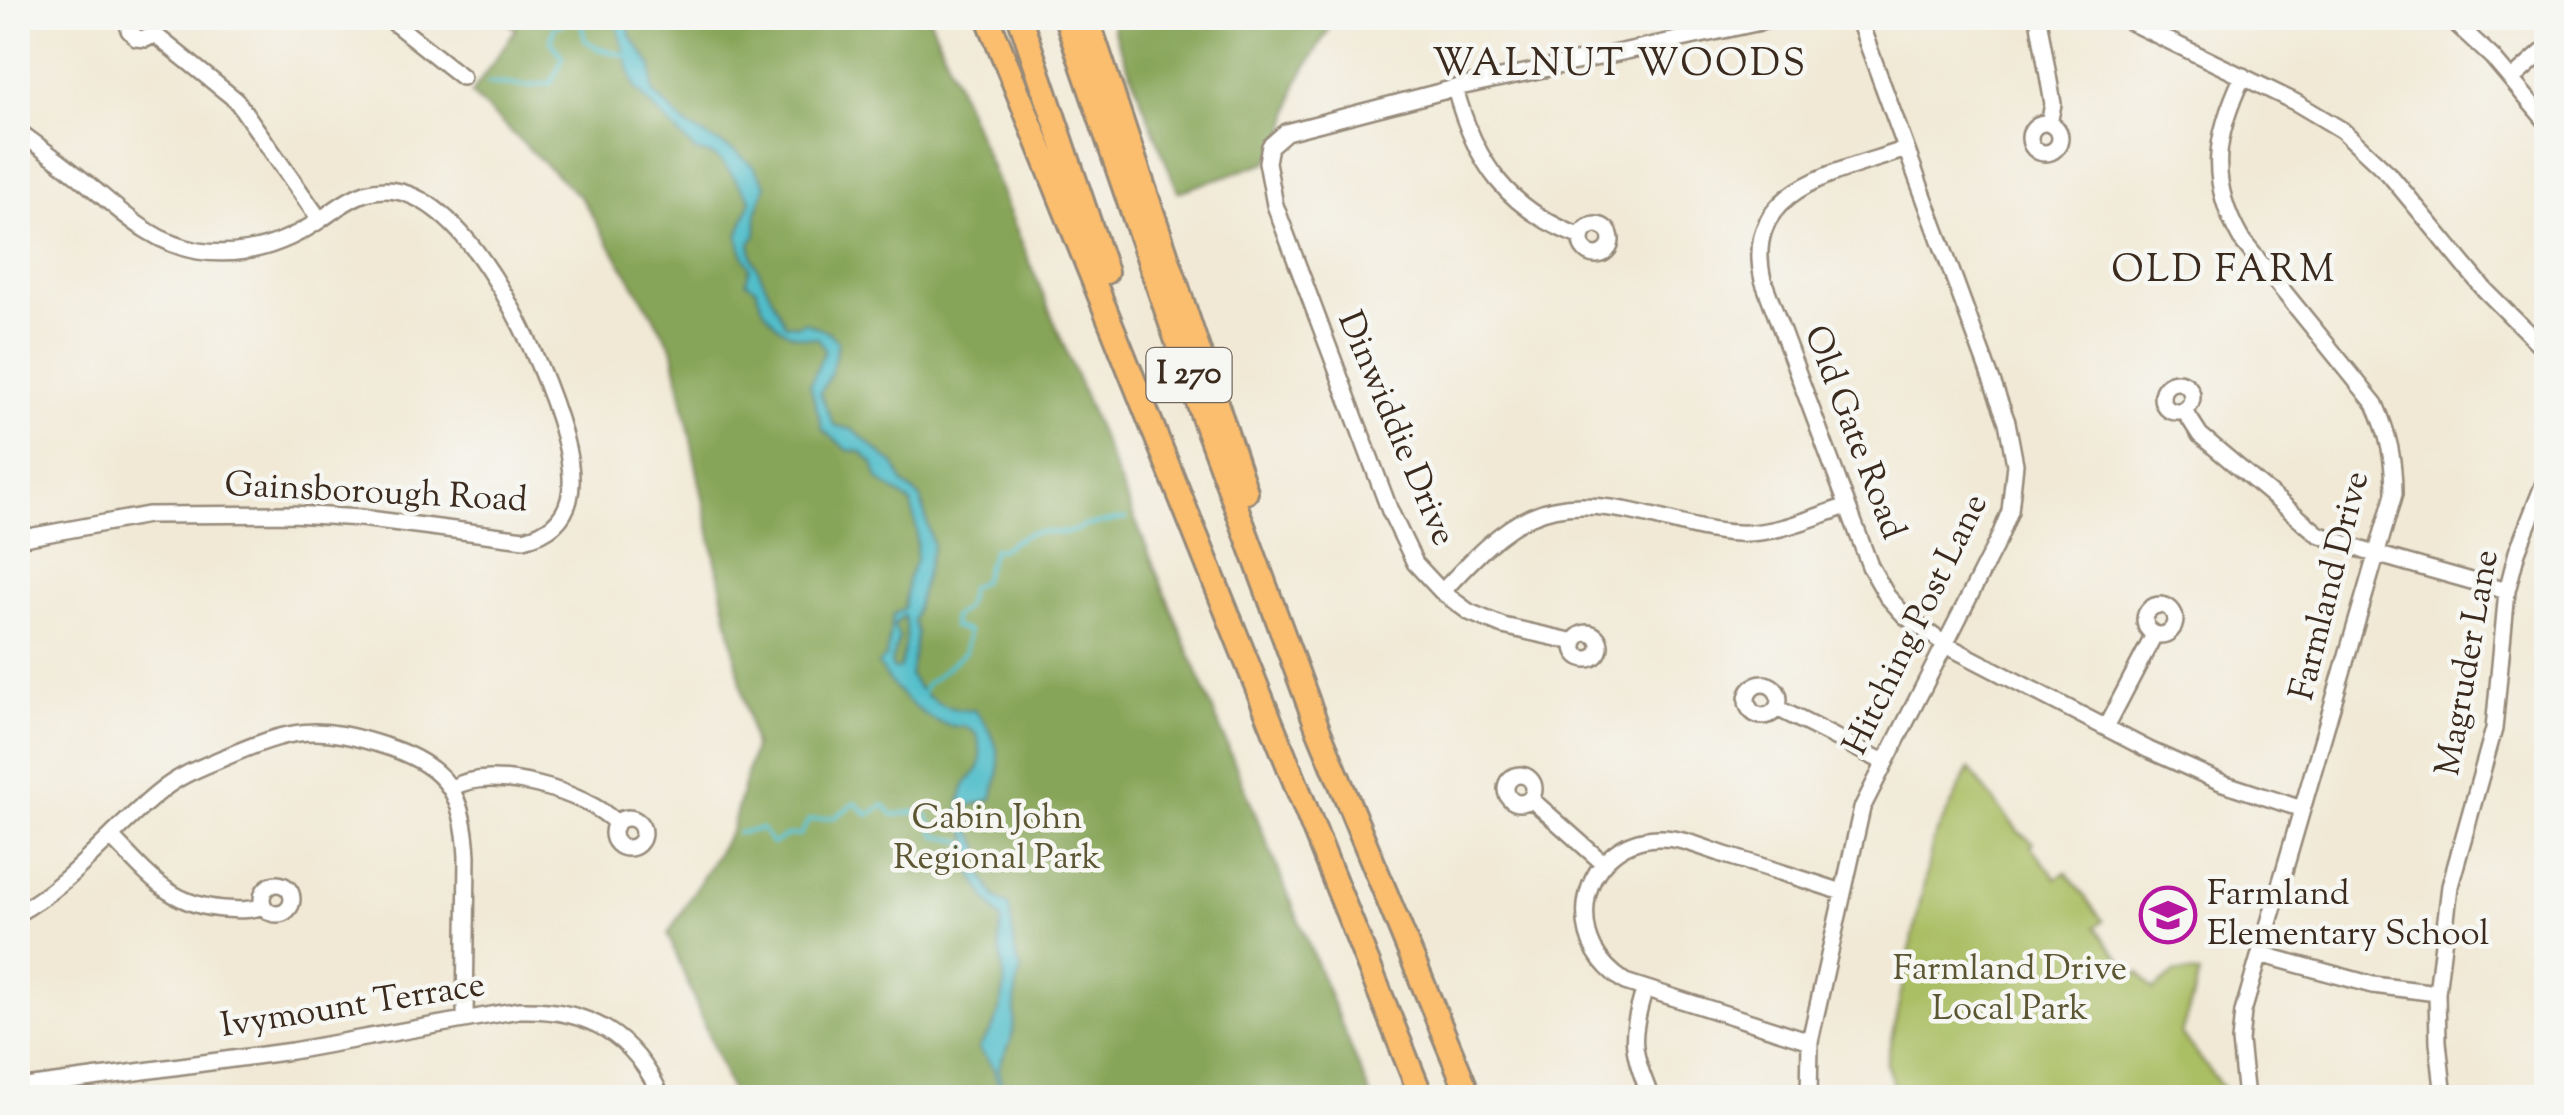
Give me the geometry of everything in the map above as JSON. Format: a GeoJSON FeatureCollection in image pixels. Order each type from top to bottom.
{"type":"FeatureCollection","features":[{"type":"Feature","properties":{"kind":"highway","name":"I 270"},"geometry":{"type":"LineString","coordinates":[[988,18],[1422,1098]]}},
{"type":"Feature","properties":{"kind":"highway","name":"I 270"},"geometry":{"type":"LineString","coordinates":[[1020,18],[1181,493]]}},
{"type":"Feature","properties":{"kind":"highway","name":"I 270"},"geometry":{"type":"LineString","coordinates":[[1066,18],[1203,417],[1318,730],[1470,1098]]}},
{"type":"Feature","properties":{"kind":"highway","name":"I 270"},"geometry":{"type":"LineString","coordinates":[[1087,18],[1222,413],[1318,730]]}},
{"type":"Feature","properties":{"kind":"street"},"geometry":{"type":"LineString","coordinates":[[131,18],[130,30],[136,38],[146,39],[155,26],[236,100],[320,220]]}},
{"type":"Feature","properties":{"kind":"street"},"geometry":{"type":"LineString","coordinates":[[388,18],[462,77]]}},
{"type":"Feature","properties":{"kind":"street"},"geometry":{"type":"LineString","coordinates":[[1581,237],[1543,219],[1504,190],[1466,130],[1454,88],[1780,18]]}},
{"type":"Feature","properties":{"kind":"street","name":"Hitching Post Lane"},"geometry":{"type":"LineString","coordinates":[[1810,1098],[1810,1041],[1862,808],[2010,511],[2014,464],[2007,422],[1858,18]]}},
{"type":"Feature","properties":{"kind":"street"},"geometry":{"type":"LineString","coordinates":[[2038,18],[2053,104],[2049,124]]}},
{"type":"Feature","properties":{"kind":"street"},"geometry":{"type":"LineString","coordinates":[[2122,18],[2322,117],[2360,145],[2508,316],[2546,351]]}},
{"type":"Feature","properties":{"kind":"street"},"geometry":{"type":"LineString","coordinates":[[2450,18],[2473,37],[2546,121]]}},
{"type":"Feature","properties":{"kind":"street"},"geometry":{"type":"LineString","coordinates":[[1689,19],[1693,36]]}},
{"type":"Feature","properties":{"kind":"street"},"geometry":{"type":"LineString","coordinates":[[2512,79],[2546,49]]}},
{"type":"Feature","properties":{"kind":"street","name":"Farmland Drive"},"geometry":{"type":"LineString","coordinates":[[2243,76],[2221,129],[2217,158],[2223,200],[2241,239],[2375,404],[2388,433],[2394,461],[2394,494],[2243,1012],[2240,1041],[2246,1098]]}},
{"type":"Feature","properties":{"kind":"street","name":"Dinwiddie Drive"},"geometry":{"type":"LineString","coordinates":[[1454,88],[1286,132],[1270,146],[1267,162],[1285,236],[1390,511],[1414,563],[1442,592],[1485,619],[1574,642]]}},
{"type":"Feature","properties":{"kind":"street","name":"Gainsborough Road"},"geometry":{"type":"LineString","coordinates":[[18,131],[145,231],[188,249],[234,253],[263,248],[320,220],[356,196],[379,190],[418,196],[473,251],[516,316],[556,406],[570,455],[573,486],[568,504],[547,532],[524,539],[326,515],[148,515],[18,539]]}},
{"type":"Feature","properties":{"kind":"street","name":"Old Gate Road"},"geometry":{"type":"LineString","coordinates":[[1906,148],[1798,188],[1772,213],[1762,236],[1760,259],[1764,280],[1875,576],[1887,596],[1916,625],[1946,645],[2223,783],[2302,809]]}},
{"type":"Feature","properties":{"kind":"street"},"geometry":{"type":"LineString","coordinates":[[2184,410],[2200,435],[2303,524],[2334,542],[2507,591]]}},
{"type":"Feature","properties":{"kind":"street","name":"Magruder Lane"},"geometry":{"type":"LineString","coordinates":[[2444,1098],[2437,994],[2450,886],[2494,729],[2507,591],[2546,478]]}},
{"type":"Feature","properties":{"kind":"street"},"geometry":{"type":"LineString","coordinates":[[1442,592],[1507,528],[1558,508],[1616,508],[1712,531],[1752,533],[1774,530],[1847,506]]}},
{"type":"Feature","properties":{"kind":"street"},"geometry":{"type":"LineString","coordinates":[[2106,728],[2154,635]]}},
{"type":"Feature","properties":{"kind":"street"},"geometry":{"type":"LineString","coordinates":[[1777,708],[1884,762]]}},
{"type":"Feature","properties":{"kind":"street"},"geometry":{"type":"LineString","coordinates":[[18,913],[64,882],[173,782],[259,743],[305,731],[346,734],[409,755],[431,767],[452,788],[463,816],[467,856],[465,1019]]}},
{"type":"Feature","properties":{"kind":"street"},"geometry":{"type":"LineString","coordinates":[[452,788],[482,777],[514,779],[592,804],[616,823]]}},
{"type":"Feature","properties":{"kind":"street"},"geometry":{"type":"LineString","coordinates":[[1530,799],[1602,862]]}},
{"type":"Feature","properties":{"kind":"street"},"geometry":{"type":"LineString","coordinates":[[111,837],[164,890],[184,902],[233,910],[264,906]]}},
{"type":"Feature","properties":{"kind":"street"},"geometry":{"type":"LineString","coordinates":[[1810,1041],[1644,990],[1609,971],[1590,943],[1585,920],[1587,896],[1602,862],[1646,840],[1670,839],[1842,892]]}},
{"type":"Feature","properties":{"kind":"street"},"geometry":{"type":"LineString","coordinates":[[2260,954],[2373,985],[2437,994]]}},
{"type":"Feature","properties":{"kind":"street"},"geometry":{"type":"LineString","coordinates":[[1644,990],[1633,1033],[1634,1051],[1651,1098]]}},
{"type":"Feature","properties":{"kind":"street","name":"Ivymount Terrace"},"geometry":{"type":"LineString","coordinates":[[18,1088],[292,1051],[465,1019],[547,1009],[580,1016],[608,1030],[649,1070],[662,1098]]}},
{"type":"Feature","properties":{"kind":"green space","name":"Cabin John Regional Park"},"geometry":{"type":"Polygon","coordinates":[[[504,18],[930,18],[1371,1097],[733,1097],[668,934],[731,831],[754,747],[672,347],[582,199],[471,94],[516,29],[504,18]]]}},
{"type":"Feature","properties":{"kind":"green space"},"geometry":{"type":"Polygon","coordinates":[[[1113,18],[1335,18],[1296,85],[1286,132],[1267,162],[1178,192],[1113,29],[1113,18]]]}},
{"type":"Feature","properties":{"kind":"green space","name":"Farmland Drive Local Park"},"geometry":{"type":"Polygon","coordinates":[[[1969,769],[2019,832],[2034,843],[2031,846],[2056,878],[2066,872],[2103,921],[2095,927],[2134,976],[2139,972],[2153,990],[2176,972],[2200,974],[2181,1034],[2225,1090],[2226,1097],[1899,1097],[1886,1064],[1933,841],[1969,769]]]}},
{"type":"Feature","properties":{"kind":"green space"},"geometry":{"type":"Polygon","coordinates":[[[549,1085],[555,1097],[425,1097],[549,1085]]]}},
{"type":"Feature","properties":{"kind":"water"},"geometry":{"type":"Polygon","coordinates":[[[615,18],[628,18],[630,35],[652,66],[653,92],[687,126],[738,153],[766,185],[757,210],[756,236],[750,243],[753,259],[785,324],[804,322],[829,332],[838,342],[831,373],[820,393],[834,425],[853,430],[895,465],[904,484],[921,498],[933,546],[913,621],[917,633],[910,676],[938,702],[955,709],[974,710],[990,731],[997,749],[999,767],[992,799],[968,806],[969,825],[983,854],[975,862],[996,898],[1009,906],[1021,970],[1013,1031],[999,1072],[1014,1097],[1002,1097],[993,1067],[979,1049],[996,1021],[1004,982],[999,940],[1002,922],[973,875],[970,844],[960,812],[964,788],[981,760],[977,734],[965,726],[952,726],[927,716],[903,697],[878,664],[886,657],[893,615],[904,608],[908,578],[916,560],[917,531],[911,503],[878,479],[873,463],[861,452],[848,450],[823,430],[810,385],[825,350],[818,338],[796,335],[778,325],[764,309],[756,288],[746,282],[750,267],[739,232],[751,199],[723,163],[695,151],[635,88],[615,18]],[[903,615],[894,626],[899,637],[893,669],[900,669],[906,640],[903,615]]]}},
{"type":"Feature","properties":{"kind":"waterway"},"geometry":{"type":"LineString","coordinates":[[488,83],[551,83],[563,58],[551,41],[554,27],[575,18]]}},
{"type":"Feature","properties":{"kind":"waterway"},"geometry":{"type":"LineString","coordinates":[[580,18],[585,40],[599,49],[628,56]]}},
{"type":"Feature","properties":{"kind":"waterway"},"geometry":{"type":"LineString","coordinates":[[922,696],[925,686],[965,652],[968,631],[953,627],[953,617],[965,608],[970,588],[982,581],[994,548],[1000,550],[1028,534],[1071,532],[1084,525],[1126,519]]}},
{"type":"Feature","properties":{"kind":"waterway"},"geometry":{"type":"LineString","coordinates":[[738,833],[762,829],[772,844],[788,835],[800,835],[809,820],[835,817],[855,803],[869,815],[884,805],[893,815],[927,815],[936,836],[962,841],[975,850]]}},
{"type":"Feature","properties":{"kind":"place","name":"Farmland Elementary School"},"geometry":{"type":"Point","coordinates":[2168,915]}},
{"type":"Feature","properties":{"kind":"district","name":"WALNUT WOODS"},"geometry":{"type":"Point","coordinates":[1620,66]}},
{"type":"Feature","properties":{"kind":"district","name":"OLD FARM"},"geometry":{"type":"Point","coordinates":[2224,272]}}]}
